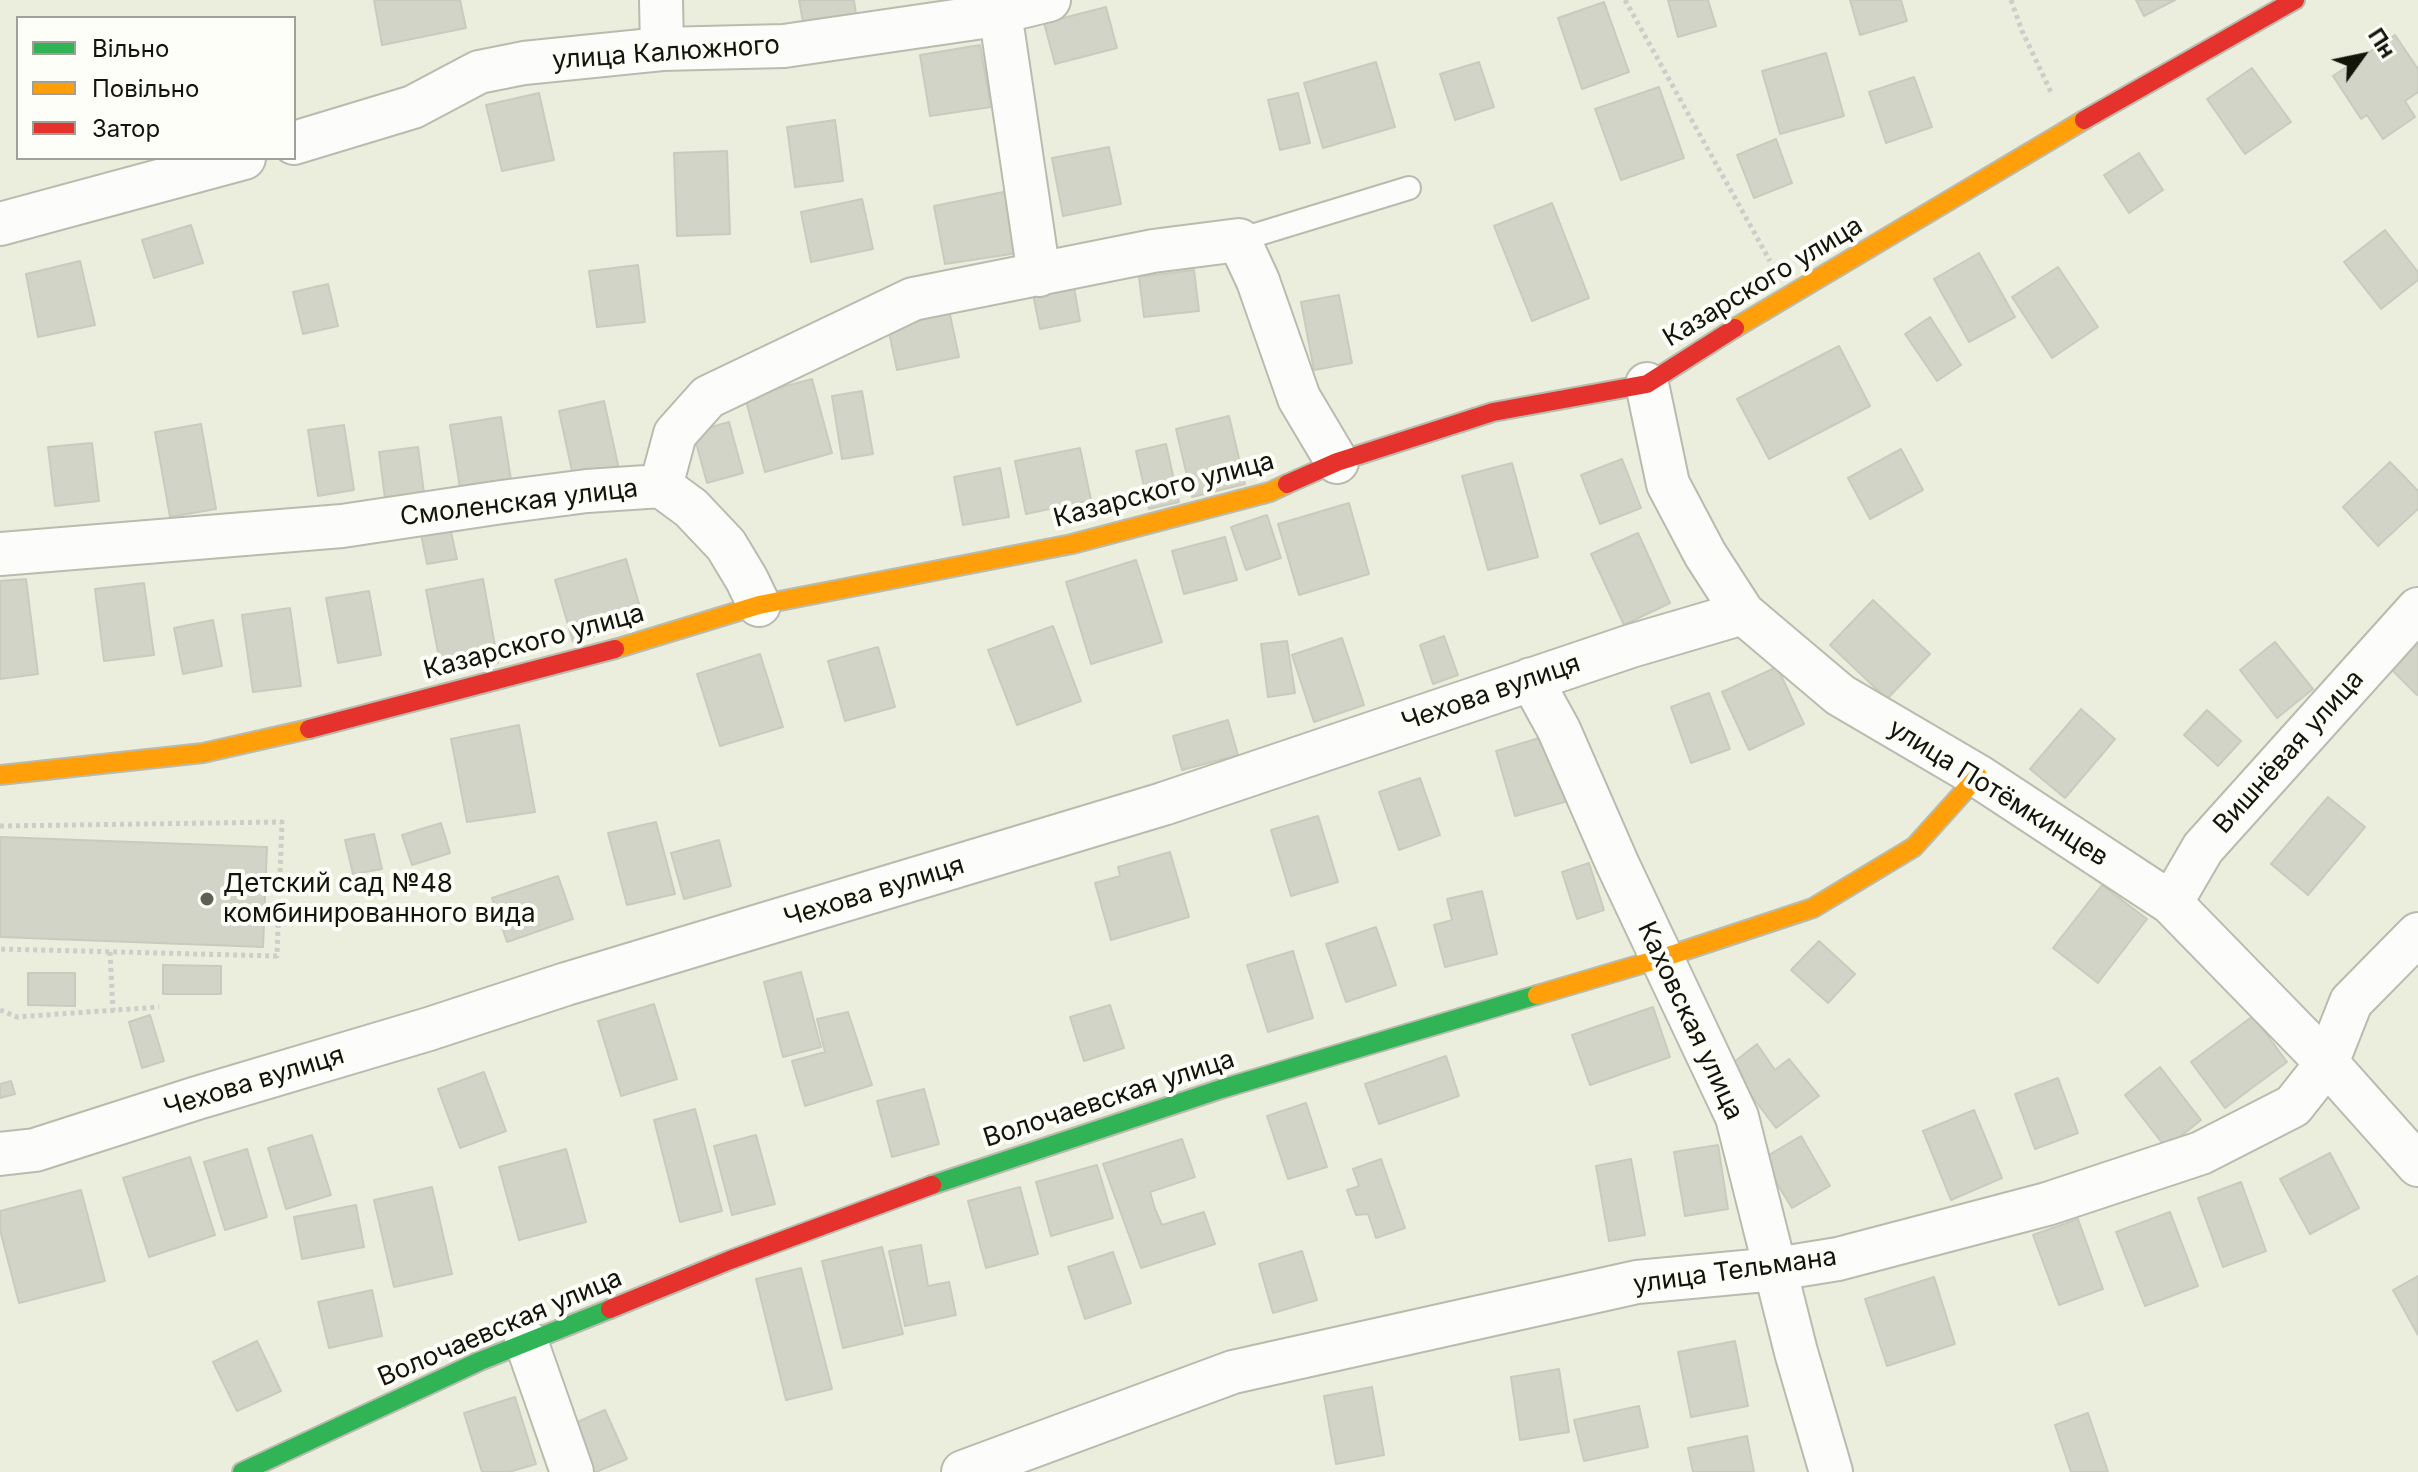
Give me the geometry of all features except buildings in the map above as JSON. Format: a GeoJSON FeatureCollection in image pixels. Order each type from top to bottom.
{"type":"FeatureCollection","features":[{"type":"Feature","properties":{"kind":"street"},"geometry":{"type":"LineString","coordinates":[[661,0],[662,49]]}},
{"type":"Feature","properties":{"kind":"street","name":"улица Калюжного"},"geometry":{"type":"LineString","coordinates":[[296,142],[413,107],[479,72],[524,63],[662,49],[784,46],[988,15],[1049,0]]}},
{"type":"Feature","properties":{"kind":"street","name":"Казарского улица"},"geometry":{"type":"LineString","coordinates":[[0,775],[203,753],[314,728],[608,651],[759,605],[1072,544],[1270,492],[1337,462],[1493,412],[1647,384],[2069,129],[2295,0]]}},
{"type":"Feature","properties":{"kind":"street"},"geometry":{"type":"LineString","coordinates":[[988,15],[1039,275]]}},
{"type":"Feature","properties":{"kind":"street"},"geometry":{"type":"LineString","coordinates":[[0,224],[237,160]]}},
{"type":"Feature","properties":{"kind":"street"},"geometry":{"type":"LineString","coordinates":[[1239,240],[1258,281],[1299,398],[1337,462]]}},
{"type":"Feature","properties":{"kind":"street","name":"Смоленская улица"},"geometry":{"type":"LineString","coordinates":[[0,554],[342,526],[587,491],[661,486],[675,434],[708,397],[913,299],[1153,251],[1239,240]]}},
{"type":"Feature","properties":{"kind":"street","name":"улица Потёмкинцев"},"geometry":{"type":"LineString","coordinates":[[1647,384],[1668,484],[1705,554],[1743,613],[1840,695],[1978,776],[2171,903],[2327,1063],[2418,1165]]}},
{"type":"Feature","properties":{"kind":"street"},"geometry":{"type":"LineString","coordinates":[[661,486],[691,508],[726,545],[759,605]]}},
{"type":"Feature","properties":{"kind":"street","name":"Вишнёвая улица"},"geometry":{"type":"LineString","coordinates":[[2171,903],[2203,848],[2418,609]]}},
{"type":"Feature","properties":{"kind":"street","name":"Чехова вулиця"},"geometry":{"type":"LineString","coordinates":[[0,1154],[35,1150],[566,984],[1105,822],[1631,646],[1743,613]]}},
{"type":"Feature","properties":{"kind":"street","name":"Каховская улица"},"geometry":{"type":"LineString","coordinates":[[1531,679],[1559,730],[1617,863],[1737,1117],[1796,1352],[1831,1472]]}},
{"type":"Feature","properties":{"kind":"street","name":"Волочаевская улица"},"geometry":{"type":"LineString","coordinates":[[242,1472],[526,1341],[730,1260],[956,1176],[1221,1089],[1662,958],[1813,908],[1914,847],[1978,776]]}},
{"type":"Feature","properties":{"kind":"street","name":"улица Тельмана"},"geometry":{"type":"LineString","coordinates":[[963,1472],[1233,1372],[1637,1282],[1776,1269],[1838,1259],[2047,1204],[2201,1153],[2293,1106],[2327,1063],[2351,1002],[2412,949]]}},
{"type":"Feature","properties":{"kind":"street"},"geometry":{"type":"LineString","coordinates":[[526,1341],[572,1472]]}},
{"type":"Feature","properties":{"kind":"lane"},"geometry":{"type":"LineString","coordinates":[[1239,240],[1409,188]]}},
{"type":"Feature","properties":{"kind":"path"},"geometry":{"type":"LineString","coordinates":[[1625,0],[1789,296]]}},
{"type":"Feature","properties":{"kind":"path"},"geometry":{"type":"LineString","coordinates":[[2011,0],[2022,31],[2069,129]]}},
{"type":"Feature","properties":{"kind":"path"},"geometry":{"type":"LineString","coordinates":[[0,826],[282,822],[277,956],[0,949]]}},
{"type":"Feature","properties":{"kind":"path"},"geometry":{"type":"LineString","coordinates":[[110,952],[113,1011]]}},
{"type":"Feature","properties":{"kind":"path"},"geometry":{"type":"LineString","coordinates":[[0,1010],[17,1017],[159,1007]]}},
{"type":"Feature","properties":{"kind":"traffic: fast"},"geometry":{"type":"LineString","coordinates":[[932,1185],[1221,1089],[1537,995]]}},
{"type":"Feature","properties":{"kind":"traffic: fast"},"geometry":{"type":"LineString","coordinates":[[242,1472],[480,1361],[610,1309]]}},
{"type":"Feature","properties":{"kind":"traffic: slow"},"geometry":{"type":"LineString","coordinates":[[1735,328],[2084,120]]}},
{"type":"Feature","properties":{"kind":"traffic: slow"},"geometry":{"type":"LineString","coordinates":[[615,649],[759,605],[1072,544],[1270,492],[1287,484]]}},
{"type":"Feature","properties":{"kind":"traffic: slow"},"geometry":{"type":"LineString","coordinates":[[0,775],[203,753],[309,729]]}},
{"type":"Feature","properties":{"kind":"traffic: slow"},"geometry":{"type":"LineString","coordinates":[[1537,995],[1813,908],[1914,847],[1978,776]]}},
{"type":"Feature","properties":{"kind":"traffic: jam"},"geometry":{"type":"LineString","coordinates":[[2084,120],[2295,0]]}},
{"type":"Feature","properties":{"kind":"traffic: jam"},"geometry":{"type":"LineString","coordinates":[[1287,484],[1337,462],[1493,412],[1647,384],[1735,328]]}},
{"type":"Feature","properties":{"kind":"traffic: jam"},"geometry":{"type":"LineString","coordinates":[[309,729],[615,649]]}},
{"type":"Feature","properties":{"kind":"traffic: jam"},"geometry":{"type":"LineString","coordinates":[[610,1309],[730,1260],[932,1185]]}},
{"type":"Feature","properties":{"kind":"place","name":"Детский сад №48 комбинированного вида"},"geometry":{"type":"Point","coordinates":[207,899]}}]}
